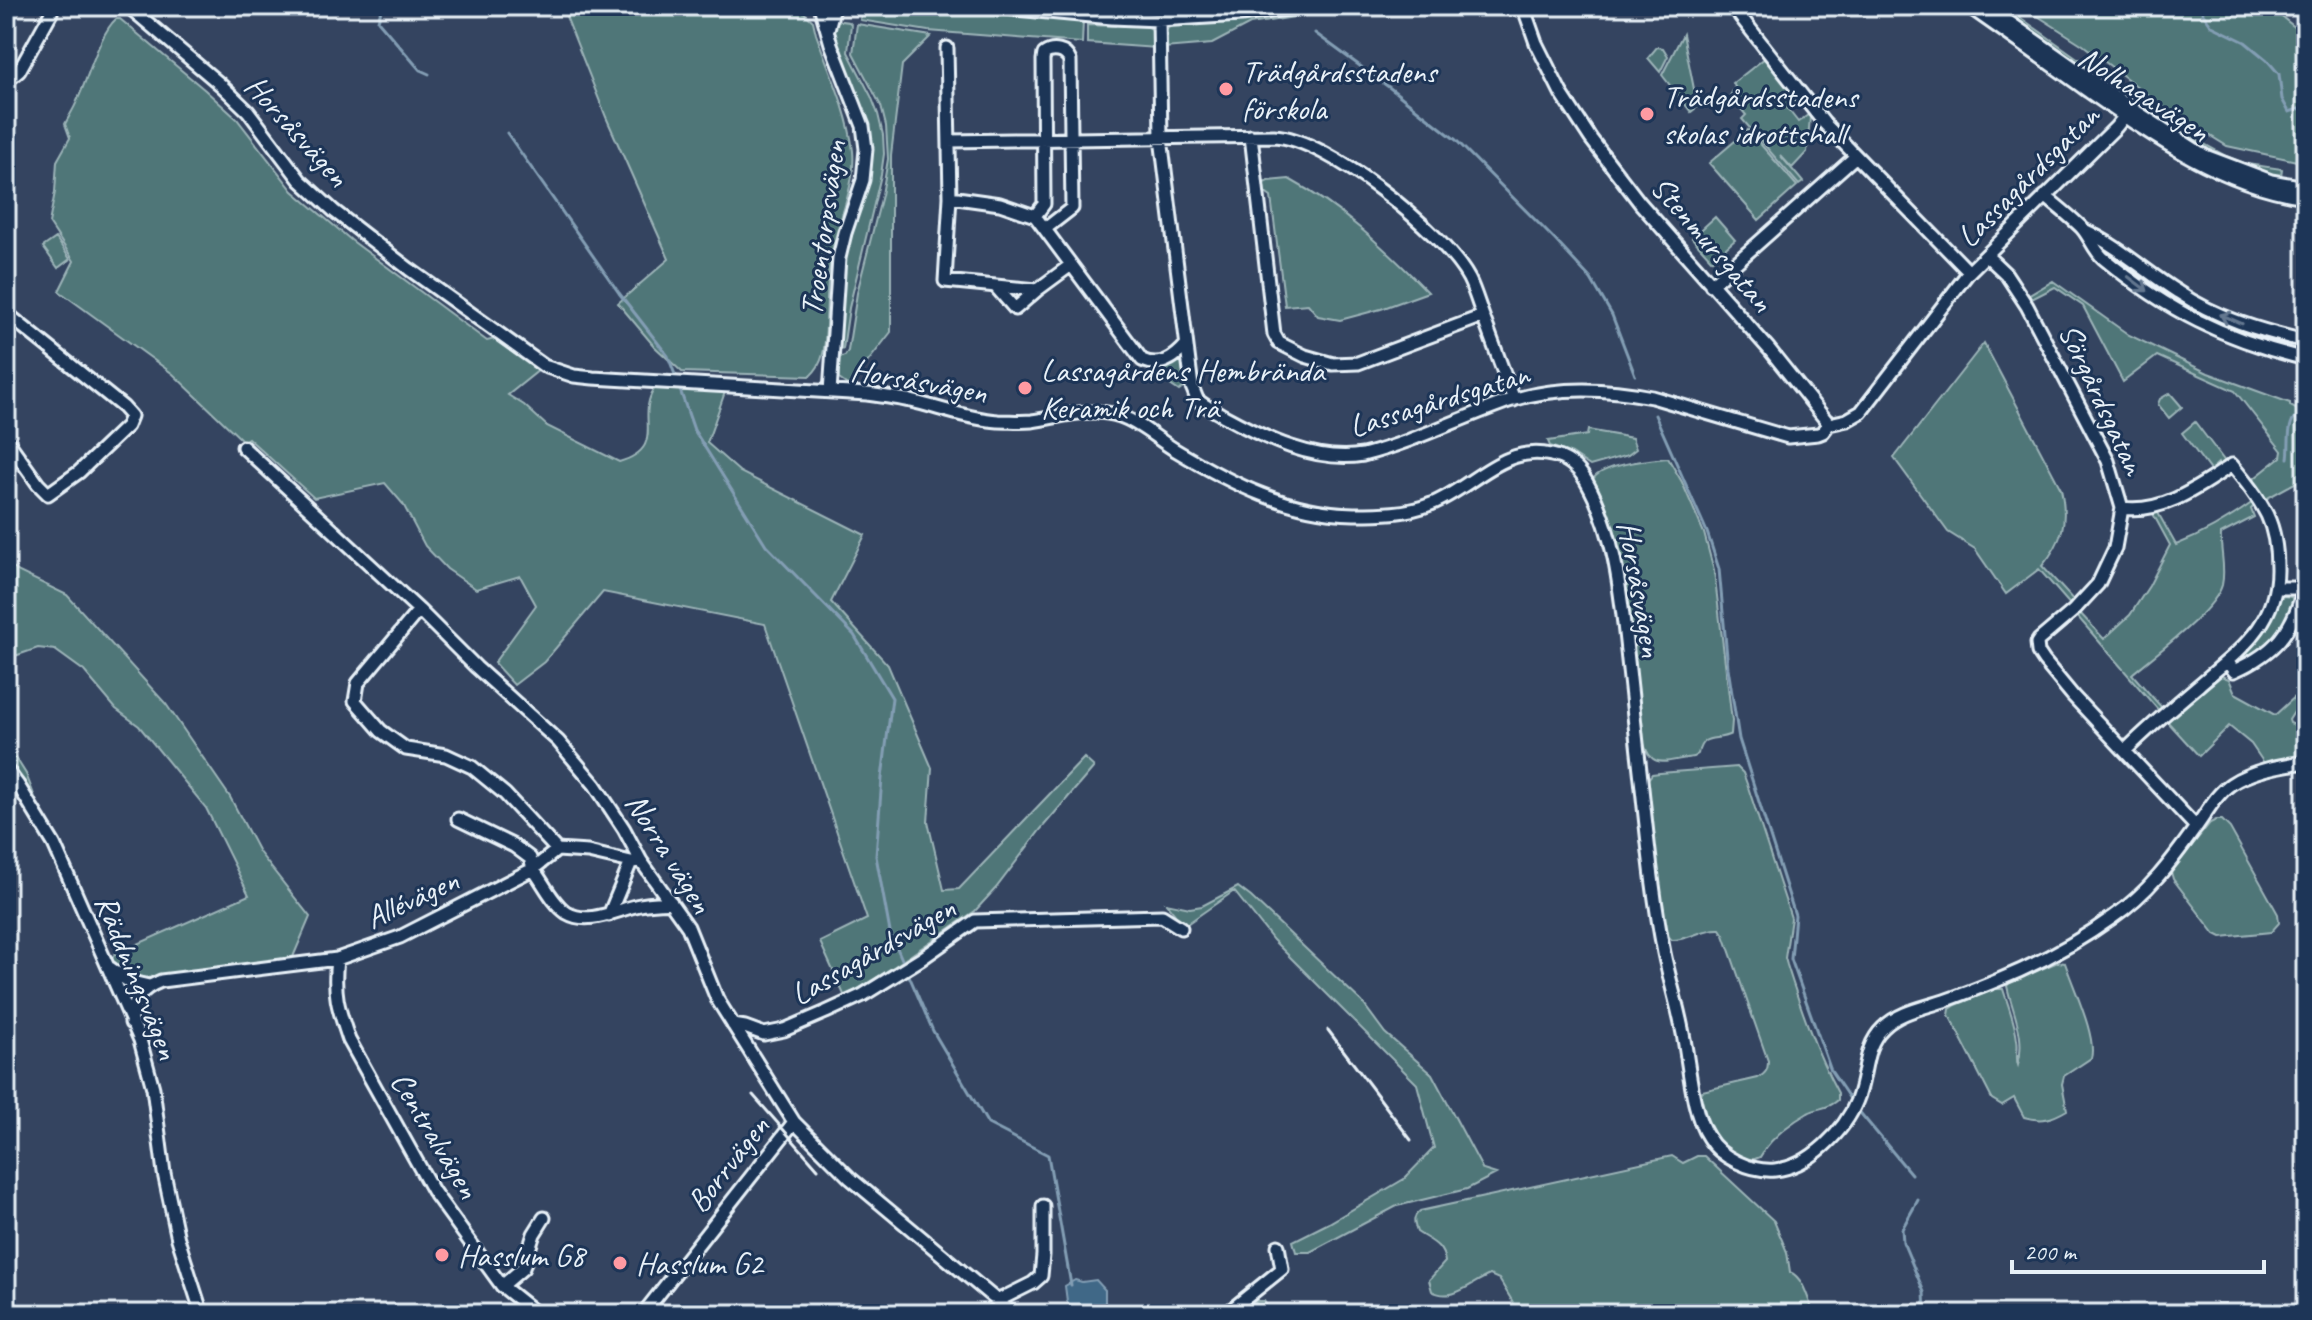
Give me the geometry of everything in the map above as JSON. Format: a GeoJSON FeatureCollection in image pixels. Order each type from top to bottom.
{"type":"FeatureCollection","features":[{"type":"Feature","properties":{"kind":"street"},"geometry":{"type":"LineString","coordinates":[[6,75],[13,76],[19,71],[51,13],[50,6]]}},
{"type":"Feature","properties":{"kind":"street","name":"Horsåsvägen"},"geometry":{"type":"LineString","coordinates":[[128,6],[248,111],[300,180],[334,211],[544,366],[574,376],[900,398],[990,420],[1024,422],[1100,411],[1125,418],[1244,488],[1304,509],[1327,512],[1370,513],[1420,508],[1449,495],[1500,462],[1519,455],[1550,455],[1573,464],[1589,487],[1614,556],[1657,910],[1697,1107],[1713,1144],[1750,1167],[1769,1170],[1791,1167],[1819,1150],[1835,1134],[1857,1101],[1868,1052],[1890,1021],[2005,977],[2058,952],[2091,932],[2146,891],[2217,798],[2232,784],[2268,769],[2306,762]]}},
{"type":"Feature","properties":{"kind":"street","name":"Troentorpsvägen"},"geometry":{"type":"LineString","coordinates":[[820,6],[822,20],[863,126],[866,149],[863,180],[839,258],[830,392]]}},
{"type":"Feature","properties":{"kind":"street"},"geometry":{"type":"LineString","coordinates":[[828,29],[834,6]]}},
{"type":"Feature","properties":{"kind":"street"},"geometry":{"type":"LineString","coordinates":[[983,6],[1159,20],[1241,15],[1313,6]]}},
{"type":"Feature","properties":{"kind":"street","name":"Stenmursgatan"},"geometry":{"type":"LineString","coordinates":[[1523,6],[1536,43],[1561,93],[1591,139],[1829,424]]}},
{"type":"Feature","properties":{"kind":"street"},"geometry":{"type":"LineString","coordinates":[[1735,6],[1824,123],[1969,272]]}},
{"type":"Feature","properties":{"kind":"street","name":"Nolhagavägen"},"geometry":{"type":"LineString","coordinates":[[1968,6],[2128,112],[2205,156],[2271,181],[2306,187]]}},
{"type":"Feature","properties":{"kind":"street","name":"Nolhagavägen"},"geometry":{"type":"LineString","coordinates":[[1986,6],[2199,163],[2248,183],[2306,197]]}},
{"type":"Feature","properties":{"kind":"street","name":"Lassagårdsgatan"},"geometry":{"type":"LineString","coordinates":[[1159,20],[1161,138],[1192,387],[1198,400],[1244,427],[1284,444],[1322,455],[1350,457],[1375,452],[1514,400],[1562,390],[1607,390],[1652,397],[1788,437],[1823,432],[1829,424],[1847,420],[1861,412],[1969,272],[2128,112]]}},
{"type":"Feature","properties":{"kind":"street"},"geometry":{"type":"LineString","coordinates":[[947,48],[950,197],[945,281],[1037,290]]}},
{"type":"Feature","properties":{"kind":"street"},"geometry":{"type":"LineString","coordinates":[[1035,216],[1044,204],[1044,54],[1048,51],[1064,52],[1070,61],[1072,208],[1045,229]]}},
{"type":"Feature","properties":{"kind":"street"},"geometry":{"type":"LineString","coordinates":[[1251,136],[1274,334],[1279,343],[1305,356],[1333,364],[1358,363],[1483,316]]}},
{"type":"Feature","properties":{"kind":"street"},"geometry":{"type":"LineString","coordinates":[[949,141],[1280,136],[1307,143],[1405,210],[1458,262],[1470,281],[1514,400]]}},
{"type":"Feature","properties":{"kind":"street"},"geometry":{"type":"LineString","coordinates":[[1711,285],[1856,156]]}},
{"type":"Feature","properties":{"kind":"street"},"geometry":{"type":"LineString","coordinates":[[2045,196],[2084,230],[2108,241],[2179,293],[2207,309],[2268,333],[2306,341]]}},
{"type":"Feature","properties":{"kind":"street"},"geometry":{"type":"LineString","coordinates":[[950,197],[1000,204],[1035,216],[1142,360],[1153,365],[1163,362],[1178,354],[1186,345]]}},
{"type":"Feature","properties":{"kind":"street"},"geometry":{"type":"LineString","coordinates":[[2084,230],[2100,256],[2152,295],[2200,324],[2232,338],[2306,359]]}},
{"type":"Feature","properties":{"kind":"street","name":"Sörgårdsgatan"},"geometry":{"type":"LineString","coordinates":[[1986,255],[2011,281],[2027,306],[2108,461],[2122,508],[2115,548],[2098,584],[2037,643],[2038,652],[2073,696],[2196,827]]}},
{"type":"Feature","properties":{"kind":"street"},"geometry":{"type":"LineString","coordinates":[[995,286],[1015,309],[1071,265]]}},
{"type":"Feature","properties":{"kind":"street"},"geometry":{"type":"LineString","coordinates":[[6,313],[131,416],[127,426],[79,472],[48,494],[6,439]]}},
{"type":"Feature","properties":{"kind":"street","name":"Norra vägen"},"geometry":{"type":"LineString","coordinates":[[243,447],[558,741],[595,785],[624,829],[636,861],[688,927],[706,975],[733,1025],[794,1122],[850,1178],[1013,1314]]}},
{"type":"Feature","properties":{"kind":"street"},"geometry":{"type":"LineString","coordinates":[[2122,508],[2137,510],[2163,504],[2188,493],[2232,465],[2268,517],[2277,546],[2278,588],[2257,632],[2228,662],[2126,750]]}},
{"type":"Feature","properties":{"kind":"street"},"geometry":{"type":"LineString","coordinates":[[2228,662],[2234,671],[2242,668],[2266,653],[2283,636],[2296,616],[2305,588],[2278,588]]}},
{"type":"Feature","properties":{"kind":"street"},"geometry":{"type":"LineString","coordinates":[[419,610],[358,683],[355,701],[381,731],[406,749],[446,755],[472,767],[505,794],[557,850],[636,861],[609,915]]}},
{"type":"Feature","properties":{"kind":"street","name":"Räddningsvägen"},"geometry":{"type":"LineString","coordinates":[[6,769],[54,844],[140,1040],[153,1088],[164,1173],[178,1239],[202,1314]]}},
{"type":"Feature","properties":{"kind":"street"},"geometry":{"type":"LineString","coordinates":[[458,819],[514,846],[530,858],[533,869],[569,914],[580,917],[609,915],[640,905],[671,902]]}},
{"type":"Feature","properties":{"kind":"street","name":"Allévägen"},"geometry":{"type":"LineString","coordinates":[[149,986],[161,981],[337,959],[400,937],[533,869],[557,850]]}},
{"type":"Feature","properties":{"kind":"street","name":"Lassagårdsvägen"},"geometry":{"type":"LineString","coordinates":[[733,1025],[764,1034],[784,1030],[826,1012],[863,995],[975,921],[1162,916],[1181,928]]}},
{"type":"Feature","properties":{"kind":"street","name":"Centralvägen"},"geometry":{"type":"LineString","coordinates":[[337,959],[334,985],[349,1040],[425,1179],[502,1286],[537,1314]]}},
{"type":"Feature","properties":{"kind":"street"},"geometry":{"type":"LineString","coordinates":[[107,966],[128,981],[149,986]]}},
{"type":"Feature","properties":{"kind":"street"},"geometry":{"type":"LineString","coordinates":[[131,1023],[135,1000],[149,986]]}},
{"type":"Feature","properties":{"kind":"street","name":"Borrvägen"},"geometry":{"type":"LineString","coordinates":[[643,1314],[794,1122]]}},
{"type":"Feature","properties":{"kind":"street"},"geometry":{"type":"LineString","coordinates":[[997,1301],[1041,1276],[1043,1206]]}},
{"type":"Feature","properties":{"kind":"street"},"geometry":{"type":"LineString","coordinates":[[502,1286],[523,1268],[534,1234],[544,1218]]}},
{"type":"Feature","properties":{"kind":"street"},"geometry":{"type":"LineString","coordinates":[[1226,1314],[1282,1269],[1278,1246]]}},
{"type":"Feature","properties":{"kind":"green space"},"geometry":{"type":"Polygon","coordinates":[[[562,6],[797,6],[813,21],[847,121],[853,163],[828,276],[823,353],[819,365],[810,376],[682,372],[654,346],[618,303],[669,259],[606,117],[562,6]]]}},
{"type":"Feature","properties":{"kind":"green space"},"geometry":{"type":"Polygon","coordinates":[[[862,6],[930,6],[1083,21],[1082,43],[928,31],[860,20],[862,6]]]}},
{"type":"Feature","properties":{"kind":"green space"},"geometry":{"type":"Polygon","coordinates":[[[1343,6],[1365,6],[1250,24],[1212,44],[1164,48],[1165,31],[1173,24],[1265,18],[1343,6]]]}},
{"type":"Feature","properties":{"kind":"green space"},"geometry":{"type":"Polygon","coordinates":[[[1990,6],[2004,6],[2114,84],[2112,92],[1990,6]]]}},
{"type":"Feature","properties":{"kind":"green space"},"geometry":{"type":"Polygon","coordinates":[[[2022,6],[2268,6],[2306,36],[2306,163],[2227,146],[2165,108],[2083,45],[2022,6]]]}},
{"type":"Feature","properties":{"kind":"green space"},"geometry":{"type":"Polygon","coordinates":[[[116,19],[120,19],[237,119],[293,191],[351,240],[487,341],[495,339],[539,370],[508,395],[547,426],[619,462],[634,456],[647,440],[649,399],[655,388],[725,392],[707,443],[740,472],[865,535],[831,602],[888,665],[932,768],[928,822],[944,890],[959,889],[1084,758],[1094,767],[975,911],[845,997],[820,942],[867,919],[765,624],[603,592],[544,662],[514,685],[494,663],[536,605],[520,576],[476,589],[447,569],[425,546],[403,504],[385,483],[314,498],[248,438],[243,441],[173,374],[59,291],[74,261],[49,223],[57,161],[70,138],[65,124],[104,35],[116,19]]]}},
{"type":"Feature","properties":{"kind":"green space"},"geometry":{"type":"Polygon","coordinates":[[[834,20],[851,24],[848,52],[878,114],[884,154],[849,308],[843,349],[837,352],[844,254],[869,157],[836,45],[834,20]]]}},
{"type":"Feature","properties":{"kind":"green space"},"geometry":{"type":"Polygon","coordinates":[[[1116,23],[1150,28],[1154,31],[1156,48],[1087,43],[1087,25],[1115,26],[1116,23]]]}},
{"type":"Feature","properties":{"kind":"green space"},"geometry":{"type":"Polygon","coordinates":[[[857,24],[931,36],[902,65],[891,155],[891,332],[849,386],[839,379],[837,358],[845,356],[848,351],[857,293],[888,159],[881,106],[853,53],[857,24]]]}},
{"type":"Feature","properties":{"kind":"green space"},"geometry":{"type":"Polygon","coordinates":[[[1683,34],[1695,94],[1702,103],[1691,112],[1662,75],[1683,34]]]}},
{"type":"Feature","properties":{"kind":"green space"},"geometry":{"type":"Polygon","coordinates":[[[1657,47],[1663,48],[1668,56],[1660,72],[1648,58],[1657,47]]]}},
{"type":"Feature","properties":{"kind":"green space"},"geometry":{"type":"Polygon","coordinates":[[[1765,58],[1797,100],[1787,108],[1798,122],[1808,115],[1810,117],[1807,152],[1792,168],[1780,155],[1803,182],[1799,185],[1742,119],[1746,115],[1730,96],[1735,87],[1733,83],[1765,58]]]}},
{"type":"Feature","properties":{"kind":"green space"},"geometry":{"type":"Polygon","coordinates":[[[2132,98],[2172,126],[2226,156],[2247,164],[2282,169],[2281,176],[2242,169],[2202,150],[2128,103],[2132,98]]]}},
{"type":"Feature","properties":{"kind":"green space"},"geometry":{"type":"Polygon","coordinates":[[[1748,130],[1797,186],[1759,220],[1709,163],[1748,130]]]}},
{"type":"Feature","properties":{"kind":"green space"},"geometry":{"type":"Polygon","coordinates":[[[1289,179],[1363,230],[1428,292],[1340,320],[1318,316],[1308,304],[1285,306],[1271,197],[1260,185],[1289,179]]]}},
{"type":"Feature","properties":{"kind":"green space"},"geometry":{"type":"Polygon","coordinates":[[[1715,217],[1735,240],[1712,260],[1692,238],[1715,217]]]}},
{"type":"Feature","properties":{"kind":"green space"},"geometry":{"type":"Polygon","coordinates":[[[56,238],[70,259],[58,268],[43,247],[56,238]]]}},
{"type":"Feature","properties":{"kind":"green space"},"geometry":{"type":"Polygon","coordinates":[[[2053,281],[2129,335],[2208,373],[2290,403],[2290,406],[2306,414],[2306,487],[2302,479],[2264,500],[2251,481],[2281,457],[2282,451],[2235,391],[2157,356],[2123,382],[2083,306],[2055,287],[2030,300],[2028,296],[2053,281]]]}},
{"type":"Feature","properties":{"kind":"green space"},"geometry":{"type":"Polygon","coordinates":[[[1984,343],[2061,489],[2064,511],[2062,530],[2055,548],[2042,566],[2076,603],[2072,607],[2039,569],[2006,594],[1975,549],[1948,532],[1894,458],[1984,343]]]}},
{"type":"Feature","properties":{"kind":"green space"},"geometry":{"type":"Polygon","coordinates":[[[1180,358],[1184,360],[1187,385],[1179,391],[1157,376],[1160,368],[1180,358]]]}},
{"type":"Feature","properties":{"kind":"green space"},"geometry":{"type":"Polygon","coordinates":[[[2170,393],[2182,407],[2169,418],[2158,404],[2170,393]]]}},
{"type":"Feature","properties":{"kind":"green space"},"geometry":{"type":"Polygon","coordinates":[[[2195,422],[2226,463],[2221,467],[2218,463],[2212,473],[2182,433],[2195,422]]]}},
{"type":"Feature","properties":{"kind":"green space"},"geometry":{"type":"Polygon","coordinates":[[[1588,430],[1632,438],[1636,449],[1628,455],[1590,466],[1572,454],[1550,446],[1548,441],[1587,435],[1588,430]]]}},
{"type":"Feature","properties":{"kind":"green space"},"geometry":{"type":"Polygon","coordinates":[[[1668,458],[1704,533],[1714,571],[1732,721],[1731,734],[1706,740],[1693,757],[1662,762],[1651,757],[1643,741],[1621,555],[1593,479],[1616,466],[1668,458]]]}},
{"type":"Feature","properties":{"kind":"green space"},"geometry":{"type":"Polygon","coordinates":[[[2253,502],[2255,505],[2251,509],[2254,517],[2221,534],[2223,579],[2217,596],[2196,620],[2132,674],[2163,709],[2160,712],[2077,616],[2080,613],[2104,639],[2130,615],[2170,545],[2152,512],[2157,511],[2176,545],[2216,526],[2253,502]]]}},
{"type":"Feature","properties":{"kind":"green space"},"geometry":{"type":"Polygon","coordinates":[[[6,563],[67,595],[166,704],[230,797],[259,852],[310,917],[293,957],[152,979],[125,973],[110,960],[115,954],[249,895],[206,808],[139,726],[116,709],[84,671],[55,650],[38,648],[6,659],[6,608],[14,604],[6,585],[6,563]]]}},
{"type":"Feature","properties":{"kind":"green space"},"geometry":{"type":"Polygon","coordinates":[[[2284,596],[2294,601],[2280,631],[2265,646],[2237,664],[2237,658],[2262,632],[2279,599],[2284,596]]]}},
{"type":"Feature","properties":{"kind":"green space"},"geometry":{"type":"Polygon","coordinates":[[[2221,676],[2229,679],[2235,693],[2275,715],[2306,683],[2306,693],[2289,720],[2304,732],[2306,757],[2266,766],[2251,744],[2229,726],[2199,756],[2167,721],[2221,676]]]}},
{"type":"Feature","properties":{"kind":"green space"},"geometry":{"type":"Polygon","coordinates":[[[6,742],[26,774],[44,821],[6,766],[6,742]]]}},
{"type":"Feature","properties":{"kind":"green space"},"geometry":{"type":"Polygon","coordinates":[[[1737,767],[1747,784],[1791,918],[1785,958],[1787,965],[1810,1030],[1838,1093],[1835,1103],[1812,1111],[1794,1122],[1775,1138],[1760,1157],[1749,1160],[1738,1157],[1717,1140],[1704,1115],[1702,1091],[1758,1078],[1766,1071],[1768,1061],[1720,929],[1672,940],[1667,935],[1657,882],[1647,780],[1652,774],[1737,767]]]}},
{"type":"Feature","properties":{"kind":"green space"},"geometry":{"type":"Polygon","coordinates":[[[2222,820],[2230,828],[2278,914],[2279,923],[2271,932],[2221,937],[2215,934],[2173,879],[2171,872],[2210,823],[2222,820]]]}},
{"type":"Feature","properties":{"kind":"green space"},"geometry":{"type":"Polygon","coordinates":[[[1238,887],[1362,1002],[1385,1033],[1432,1074],[1483,1170],[1496,1174],[1467,1189],[1397,1206],[1310,1252],[1296,1252],[1293,1241],[1404,1179],[1434,1148],[1417,1084],[1273,940],[1234,891],[1184,926],[1166,903],[1190,908],[1202,906],[1238,887]]]}},
{"type":"Feature","properties":{"kind":"green space"},"geometry":{"type":"Polygon","coordinates":[[[2058,962],[2065,963],[2084,1015],[2091,1039],[2091,1058],[2064,1076],[2062,1084],[2067,1110],[2046,1119],[2030,1119],[2024,1117],[2014,1098],[2002,1105],[1992,1099],[1949,1015],[1950,1009],[1995,989],[2003,989],[2016,1033],[2018,1065],[2020,1035],[2007,986],[2058,962]]]}},
{"type":"Feature","properties":{"kind":"green space"},"geometry":{"type":"Polygon","coordinates":[[[1672,1156],[1683,1163],[1704,1156],[1774,1221],[1787,1252],[1790,1272],[1802,1284],[1814,1314],[1520,1314],[1499,1279],[1490,1275],[1455,1293],[1447,1295],[1432,1291],[1429,1280],[1445,1262],[1439,1247],[1417,1232],[1414,1220],[1420,1211],[1672,1156]]]}},
{"type":"Feature","properties":{"kind":"green space"},"geometry":{"type":"Polygon","coordinates":[[[1257,1301],[1264,1301],[1272,1314],[1239,1314],[1257,1301]]]}},
{"type":"Feature","properties":{"kind":"water"},"geometry":{"type":"Polygon","coordinates":[[[1075,1280],[1096,1280],[1105,1290],[1105,1314],[1077,1314],[1067,1301],[1065,1286],[1075,1280]]]}},
{"type":"Feature","properties":{"kind":"waterway"},"geometry":{"type":"LineString","coordinates":[[382,6],[378,21],[420,70],[429,74]]}},
{"type":"Feature","properties":{"kind":"waterway"},"geometry":{"type":"LineString","coordinates":[[2198,6],[2212,26],[2245,42],[2267,60],[2279,74],[2282,99],[2289,112],[2302,108],[2306,111]]}},
{"type":"Feature","properties":{"kind":"waterway"},"geometry":{"type":"LineString","coordinates":[[1315,33],[1456,140],[1555,240],[1591,279],[1612,315],[1635,375]]}},
{"type":"Feature","properties":{"kind":"waterway"},"geometry":{"type":"LineString","coordinates":[[507,133],[619,293],[668,356],[677,380]]}},
{"type":"Feature","properties":{"kind":"waterway"},"geometry":{"type":"LineString","coordinates":[[2113,254],[2134,273],[2201,314]]}},
{"type":"Feature","properties":{"kind":"waterway"},"geometry":{"type":"LineString","coordinates":[[2209,319],[2240,333],[2299,350]]}},
{"type":"Feature","properties":{"kind":"waterway"},"geometry":{"type":"LineString","coordinates":[[679,387],[694,430],[766,545],[854,635],[892,698],[876,856],[890,932],[904,964]]}},
{"type":"Feature","properties":{"kind":"waterway"},"geometry":{"type":"LineString","coordinates":[[1655,415],[1707,532],[1719,569],[1728,668],[1739,739],[1795,915],[1791,959],[1831,1071],[1852,1102]]}},
{"type":"Feature","properties":{"kind":"waterway"},"geometry":{"type":"LineString","coordinates":[[2288,458],[2292,422],[2294,418],[2306,419]]}},
{"type":"Feature","properties":{"kind":"waterway"},"geometry":{"type":"LineString","coordinates":[[907,971],[933,1031],[988,1124],[1048,1155],[1071,1285]]}},
{"type":"Feature","properties":{"kind":"waterway"},"geometry":{"type":"LineString","coordinates":[[1857,1109],[1911,1174]]}},
{"type":"Feature","properties":{"kind":"waterway"},"geometry":{"type":"LineString","coordinates":[[1918,1200],[1902,1229],[1903,1242],[1924,1292],[1925,1314]]}},
{"type":"Feature","properties":{"kind":"railway"},"geometry":{"type":"LineString","coordinates":[[1328,1030],[1411,1140]]}},
{"type":"Feature","properties":{"kind":"railway"},"geometry":{"type":"LineString","coordinates":[[753,1095],[818,1169]]}},
{"type":"Feature","properties":{"kind":"place","name":"Trädgårdsstadens förskola"},"geometry":{"type":"Point","coordinates":[1226,89]}},
{"type":"Feature","properties":{"kind":"place","name":"Trädgårdsstadens skolas idrottshall"},"geometry":{"type":"Point","coordinates":[1647,114]}},
{"type":"Feature","properties":{"kind":"place","name":"Lassagårdens Hembrända Keramik och Trä"},"geometry":{"type":"Point","coordinates":[1025,388]}},
{"type":"Feature","properties":{"kind":"place","name":"Hasslum G8"},"geometry":{"type":"Point","coordinates":[442,1255]}},
{"type":"Feature","properties":{"kind":"place","name":"Hasslum G2"},"geometry":{"type":"Point","coordinates":[620,1263]}}]}
